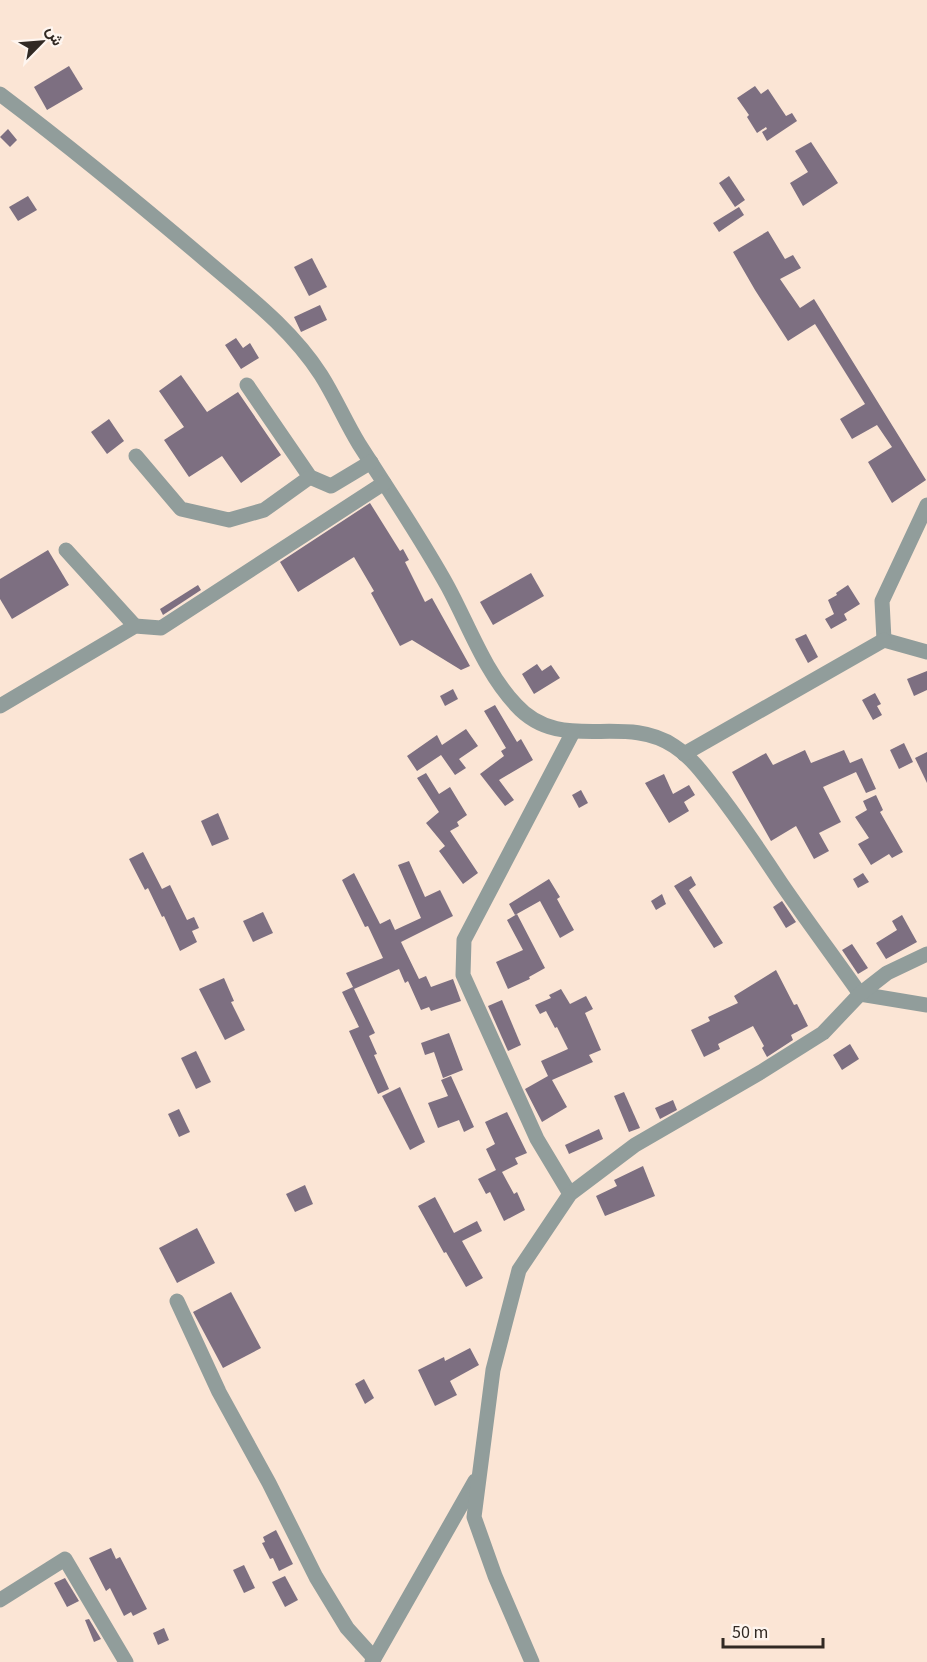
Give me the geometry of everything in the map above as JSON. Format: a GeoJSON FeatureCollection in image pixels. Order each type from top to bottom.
{"type":"FeatureCollection","features":[{"type":"Feature","properties":{"kind":"street"},"geometry":{"type":"LineString","coordinates":[[0,94],[79,153],[126,195],[256,302],[293,337],[322,376],[371,462],[447,586],[492,671],[513,703],[531,721],[573,732],[637,731],[672,744],[698,766],[860,994],[927,1005]]}},
{"type":"Feature","properties":{"kind":"street"},"geometry":{"type":"LineString","coordinates":[[247,385],[310,477],[331,486],[371,462]]}},
{"type":"Feature","properties":{"kind":"street"},"geometry":{"type":"LineString","coordinates":[[136,456],[182,509],[229,520],[264,510],[310,477]]}},
{"type":"Feature","properties":{"kind":"street"},"geometry":{"type":"LineString","coordinates":[[0,706],[135,626],[161,628],[384,483]]}},
{"type":"Feature","properties":{"kind":"street"},"geometry":{"type":"LineString","coordinates":[[884,640],[882,601],[927,505],[907,547]]}},
{"type":"Feature","properties":{"kind":"street"},"geometry":{"type":"LineString","coordinates":[[66,550],[135,626]]}},
{"type":"Feature","properties":{"kind":"street"},"geometry":{"type":"LineString","coordinates":[[684,754],[884,640],[927,652]]}},
{"type":"Feature","properties":{"kind":"street"},"geometry":{"type":"LineString","coordinates":[[570,1194],[537,1139],[463,975],[464,940],[573,732]]}},
{"type":"Feature","properties":{"kind":"street"},"geometry":{"type":"LineString","coordinates":[[532,1662],[495,1576],[474,1516],[493,1370],[519,1270],[570,1194],[635,1145],[823,1033],[860,994],[886,973],[927,954]]}},
{"type":"Feature","properties":{"kind":"street"},"geometry":{"type":"LineString","coordinates":[[177,1301],[219,1392],[269,1483],[316,1577],[347,1628],[373,1660],[479,1473]]}},
{"type":"Feature","properties":{"kind":"street"},"geometry":{"type":"LineString","coordinates":[[0,1600],[65,1559],[126,1662]]}},
{"type":"Feature","properties":{"kind":"building"},"geometry":{"type":"Polygon","coordinates":[[[69,66],[83,89],[47,110],[34,87],[69,66]]]}},
{"type":"Feature","properties":{"kind":"building"},"geometry":{"type":"Polygon","coordinates":[[[755,86],[761,94],[768,89],[786,116],[792,113],[797,121],[767,141],[762,132],[767,129],[766,127],[757,133],[747,117],[749,115],[737,98],[755,86]]]}},
{"type":"Feature","properties":{"kind":"building"},"geometry":{"type":"Polygon","coordinates":[[[8,129],[17,140],[10,147],[0,137],[8,129]]]}},
{"type":"Feature","properties":{"kind":"building"},"geometry":{"type":"Polygon","coordinates":[[[811,142],[838,183],[803,206],[790,183],[808,172],[795,151],[811,142]]]}},
{"type":"Feature","properties":{"kind":"building"},"geometry":{"type":"Polygon","coordinates":[[[729,176],[745,200],[735,207],[719,183],[729,176]]]}},
{"type":"Feature","properties":{"kind":"building"},"geometry":{"type":"Polygon","coordinates":[[[28,196],[37,210],[18,221],[9,207],[28,196]]]}},
{"type":"Feature","properties":{"kind":"building"},"geometry":{"type":"Polygon","coordinates":[[[739,207],[744,215],[719,232],[713,223],[739,207]]]}},
{"type":"Feature","properties":{"kind":"building"},"geometry":{"type":"Polygon","coordinates":[[[768,231],[785,259],[793,255],[801,268],[780,279],[800,308],[814,299],[926,480],[892,503],[868,462],[892,447],[877,425],[852,439],[840,419],[865,404],[815,324],[788,341],[733,252],[768,231]]]}},
{"type":"Feature","properties":{"kind":"building"},"geometry":{"type":"Polygon","coordinates":[[[312,258],[327,287],[309,296],[294,267],[312,258]]]}},
{"type":"Feature","properties":{"kind":"building"},"geometry":{"type":"Polygon","coordinates":[[[320,305],[327,320],[301,332],[294,317],[320,305]]]}},
{"type":"Feature","properties":{"kind":"building"},"geometry":{"type":"Polygon","coordinates":[[[236,338],[243,348],[250,343],[259,358],[241,369],[225,345],[236,338]]]}},
{"type":"Feature","properties":{"kind":"building"},"geometry":{"type":"Polygon","coordinates":[[[181,375],[207,412],[238,392],[281,455],[241,483],[222,456],[189,477],[164,440],[184,427],[159,391],[181,375]]]}},
{"type":"Feature","properties":{"kind":"building"},"geometry":{"type":"Polygon","coordinates":[[[109,419],[124,441],[107,454],[91,432],[109,419]]]}},
{"type":"Feature","properties":{"kind":"building"},"geometry":{"type":"Polygon","coordinates":[[[370,503],[400,551],[403,549],[409,560],[405,562],[425,602],[432,598],[470,666],[461,670],[412,640],[400,646],[371,593],[374,591],[354,557],[298,592],[280,562],[370,503]]]}},
{"type":"Feature","properties":{"kind":"building"},"geometry":{"type":"Polygon","coordinates":[[[48,550],[69,585],[12,619],[0,599],[0,579],[48,550]]]}},
{"type":"Feature","properties":{"kind":"building"},"geometry":{"type":"Polygon","coordinates":[[[531,573],[544,596],[493,625],[480,602],[531,573]]]}},
{"type":"Feature","properties":{"kind":"building"},"geometry":{"type":"Polygon","coordinates":[[[198,585],[201,590],[163,615],[160,609],[198,585]]]}},
{"type":"Feature","properties":{"kind":"building"},"geometry":{"type":"Polygon","coordinates":[[[848,585],[860,604],[844,614],[847,620],[831,629],[825,619],[834,614],[828,600],[848,585]]]}},
{"type":"Feature","properties":{"kind":"building"},"geometry":{"type":"Polygon","coordinates":[[[806,634],[818,657],[808,663],[795,639],[806,634]]]}},
{"type":"Feature","properties":{"kind":"building"},"geometry":{"type":"Polygon","coordinates":[[[537,664],[542,671],[551,665],[560,678],[534,694],[522,674],[537,664]]]}},
{"type":"Feature","properties":{"kind":"building"},"geometry":{"type":"Polygon","coordinates":[[[927,671],[927,690],[914,696],[907,679],[927,671]]]}},
{"type":"Feature","properties":{"kind":"building"},"geometry":{"type":"Polygon","coordinates":[[[453,689],[458,699],[445,706],[440,696],[453,689]]]}},
{"type":"Feature","properties":{"kind":"building"},"geometry":{"type":"Polygon","coordinates":[[[875,693],[881,704],[877,706],[882,715],[873,720],[862,700],[875,693]]]}},
{"type":"Feature","properties":{"kind":"building"},"geometry":{"type":"Polygon","coordinates":[[[495,705],[517,742],[521,739],[533,760],[499,780],[514,800],[505,806],[480,774],[504,756],[501,751],[506,748],[484,711],[495,705]]]}},
{"type":"Feature","properties":{"kind":"building"},"geometry":{"type":"Polygon","coordinates":[[[466,729],[478,746],[459,759],[466,768],[455,775],[441,755],[417,771],[407,756],[437,735],[442,745],[466,729]]]}},
{"type":"Feature","properties":{"kind":"building"},"geometry":{"type":"Polygon","coordinates":[[[904,743],[913,762],[899,769],[890,750],[904,743]]]}},
{"type":"Feature","properties":{"kind":"building"},"geometry":{"type":"Polygon","coordinates":[[[805,750],[811,763],[844,750],[850,763],[862,758],[876,789],[866,793],[856,772],[823,787],[841,822],[819,833],[829,851],[814,859],[796,826],[771,841],[732,772],[766,753],[773,765],[805,750]]]}},
{"type":"Feature","properties":{"kind":"building"},"geometry":{"type":"Polygon","coordinates":[[[927,752],[927,783],[915,758],[927,752]]]}},
{"type":"Feature","properties":{"kind":"building"},"geometry":{"type":"Polygon","coordinates":[[[426,773],[439,794],[450,787],[467,815],[457,822],[459,826],[450,831],[478,873],[463,884],[439,851],[445,846],[426,823],[439,812],[417,778],[426,773]]]}},
{"type":"Feature","properties":{"kind":"building"},"geometry":{"type":"Polygon","coordinates":[[[664,774],[673,794],[689,785],[695,795],[684,802],[689,811],[669,823],[645,783],[664,774]]]}},
{"type":"Feature","properties":{"kind":"building"},"geometry":{"type":"Polygon","coordinates":[[[581,790],[588,803],[579,808],[572,795],[581,790]]]}},
{"type":"Feature","properties":{"kind":"building"},"geometry":{"type":"Polygon","coordinates":[[[876,795],[883,810],[880,812],[903,852],[892,858],[889,854],[871,865],[858,844],[869,838],[855,817],[867,810],[863,801],[876,795]]]}},
{"type":"Feature","properties":{"kind":"building"},"geometry":{"type":"Polygon","coordinates":[[[218,813],[229,839],[212,846],[201,821],[218,813]]]}},
{"type":"Feature","properties":{"kind":"building"},"geometry":{"type":"Polygon","coordinates":[[[143,852],[162,889],[170,885],[187,920],[194,917],[199,928],[192,931],[197,942],[180,951],[164,916],[162,917],[148,888],[145,890],[129,859],[143,852]]]}},
{"type":"Feature","properties":{"kind":"building"},"geometry":{"type":"Polygon","coordinates":[[[409,861],[425,897],[440,890],[453,916],[401,942],[419,979],[426,976],[431,987],[453,979],[461,1001],[431,1011],[429,1007],[421,1010],[408,981],[405,983],[399,969],[354,989],[375,1033],[369,1036],[377,1054],[374,1055],[389,1089],[378,1094],[349,1031],[359,1027],[342,992],[353,987],[346,973],[383,958],[342,880],[354,873],[380,924],[390,919],[395,930],[421,918],[398,865],[409,861]]]}},
{"type":"Feature","properties":{"kind":"building"},"geometry":{"type":"Polygon","coordinates":[[[863,873],[869,882],[858,888],[853,879],[863,873]]]}},
{"type":"Feature","properties":{"kind":"building"},"geometry":{"type":"Polygon","coordinates":[[[691,876],[696,885],[689,890],[723,943],[714,948],[674,886],[691,876]]]}},
{"type":"Feature","properties":{"kind":"building"},"geometry":{"type":"Polygon","coordinates":[[[549,879],[560,897],[557,899],[574,930],[560,938],[540,901],[515,915],[509,904],[549,879]]]}},
{"type":"Feature","properties":{"kind":"building"},"geometry":{"type":"Polygon","coordinates":[[[662,894],[666,904],[656,910],[651,901],[662,894]]]}},
{"type":"Feature","properties":{"kind":"building"},"geometry":{"type":"Polygon","coordinates":[[[782,901],[796,922],[786,928],[773,907],[782,901]]]}},
{"type":"Feature","properties":{"kind":"building"},"geometry":{"type":"Polygon","coordinates":[[[263,912],[273,933],[253,942],[243,921],[263,912]]]}},
{"type":"Feature","properties":{"kind":"building"},"geometry":{"type":"Polygon","coordinates":[[[517,914],[545,968],[529,977],[530,979],[508,989],[496,962],[523,950],[507,920],[517,914]]]}},
{"type":"Feature","properties":{"kind":"building"},"geometry":{"type":"Polygon","coordinates":[[[902,915],[917,942],[886,959],[876,943],[897,930],[892,921],[902,915]]]}},
{"type":"Feature","properties":{"kind":"building"},"geometry":{"type":"Polygon","coordinates":[[[852,944],[868,968],[858,974],[842,950],[852,944]]]}},
{"type":"Feature","properties":{"kind":"building"},"geometry":{"type":"Polygon","coordinates":[[[776,970],[808,1026],[791,1035],[793,1040],[767,1057],[753,1026],[718,1044],[720,1049],[704,1057],[691,1030],[710,1021],[708,1017],[738,1003],[734,996],[776,970]]]}},
{"type":"Feature","properties":{"kind":"building"},"geometry":{"type":"Polygon","coordinates":[[[224,978],[234,1001],[231,1002],[245,1030],[225,1040],[199,989],[224,978]]]}},
{"type":"Feature","properties":{"kind":"building"},"geometry":{"type":"Polygon","coordinates":[[[561,989],[570,1004],[586,996],[593,1009],[585,1013],[601,1050],[589,1055],[593,1062],[552,1080],[567,1107],[542,1122],[525,1089],[548,1076],[541,1061],[568,1049],[546,1011],[540,1014],[535,1005],[551,998],[549,995],[561,989]]]}},
{"type":"Feature","properties":{"kind":"building"},"geometry":{"type":"Polygon","coordinates":[[[502,1000],[521,1045],[508,1051],[488,1006],[502,1000]]]}},
{"type":"Feature","properties":{"kind":"building"},"geometry":{"type":"Polygon","coordinates":[[[449,1033],[463,1070],[443,1078],[434,1052],[425,1055],[421,1043],[449,1033]]]}},
{"type":"Feature","properties":{"kind":"building"},"geometry":{"type":"Polygon","coordinates":[[[850,1044],[859,1059],[842,1070],[833,1055],[850,1044]]]}},
{"type":"Feature","properties":{"kind":"building"},"geometry":{"type":"Polygon","coordinates":[[[196,1051],[211,1082],[196,1089],[181,1058],[196,1051]]]}},
{"type":"Feature","properties":{"kind":"building"},"geometry":{"type":"Polygon","coordinates":[[[451,1076],[474,1127],[464,1132],[459,1120],[438,1128],[428,1103],[448,1096],[441,1080],[451,1076]]]}},
{"type":"Feature","properties":{"kind":"building"},"geometry":{"type":"Polygon","coordinates":[[[400,1087],[425,1142],[410,1150],[382,1096],[400,1087]]]}},
{"type":"Feature","properties":{"kind":"building"},"geometry":{"type":"Polygon","coordinates":[[[624,1092],[640,1128],[629,1132],[614,1096],[624,1092]]]}},
{"type":"Feature","properties":{"kind":"building"},"geometry":{"type":"Polygon","coordinates":[[[673,1100],[677,1110],[660,1119],[655,1108],[673,1100]]]}},
{"type":"Feature","properties":{"kind":"building"},"geometry":{"type":"Polygon","coordinates":[[[179,1109],[190,1132],[179,1137],[168,1114],[179,1109]]]}},
{"type":"Feature","properties":{"kind":"building"},"geometry":{"type":"Polygon","coordinates":[[[507,1112],[527,1153],[515,1158],[518,1164],[502,1172],[514,1194],[517,1192],[525,1210],[504,1221],[490,1192],[486,1194],[478,1179],[496,1170],[486,1149],[495,1144],[485,1122],[507,1112]]]}},
{"type":"Feature","properties":{"kind":"building"},"geometry":{"type":"Polygon","coordinates":[[[599,1129],[603,1139],[569,1154],[565,1145],[599,1129]]]}},
{"type":"Feature","properties":{"kind":"building"},"geometry":{"type":"Polygon","coordinates":[[[643,1166],[655,1196],[605,1216],[596,1196],[617,1186],[614,1180],[643,1166]]]}},
{"type":"Feature","properties":{"kind":"building"},"geometry":{"type":"Polygon","coordinates":[[[305,1185],[313,1204],[295,1212],[286,1194],[305,1185]]]}},
{"type":"Feature","properties":{"kind":"building"},"geometry":{"type":"Polygon","coordinates":[[[435,1197],[454,1233],[477,1221],[482,1231],[462,1241],[483,1278],[466,1287],[418,1206],[435,1197]]]}},
{"type":"Feature","properties":{"kind":"building"},"geometry":{"type":"Polygon","coordinates":[[[197,1228],[215,1263],[177,1283],[159,1248],[197,1228]]]}},
{"type":"Feature","properties":{"kind":"building"},"geometry":{"type":"Polygon","coordinates":[[[231,1292],[261,1348],[223,1368],[193,1312],[231,1292]]]}},
{"type":"Feature","properties":{"kind":"building"},"geometry":{"type":"Polygon","coordinates":[[[470,1348],[479,1365],[450,1381],[457,1395],[435,1406],[418,1370],[444,1357],[445,1361],[470,1348]]]}},
{"type":"Feature","properties":{"kind":"building"},"geometry":{"type":"Polygon","coordinates":[[[364,1379],[374,1398],[365,1404],[355,1384],[364,1379]]]}},
{"type":"Feature","properties":{"kind":"building"},"geometry":{"type":"Polygon","coordinates":[[[276,1530],[293,1564],[279,1571],[262,1543],[265,1542],[263,1537],[276,1530]]]}},
{"type":"Feature","properties":{"kind":"building"},"geometry":{"type":"Polygon","coordinates":[[[111,1548],[116,1559],[120,1557],[147,1609],[133,1616],[131,1612],[124,1616],[110,1588],[106,1591],[89,1558],[111,1548]]]}},
{"type":"Feature","properties":{"kind":"building"},"geometry":{"type":"Polygon","coordinates":[[[244,1565],[255,1588],[244,1593],[233,1570],[244,1565]]]}},
{"type":"Feature","properties":{"kind":"building"},"geometry":{"type":"Polygon","coordinates":[[[285,1576],[298,1600],[285,1607],[272,1582],[285,1576]]]}},
{"type":"Feature","properties":{"kind":"building"},"geometry":{"type":"Polygon","coordinates":[[[65,1578],[79,1601],[67,1607],[54,1583],[65,1578]]]}},
{"type":"Feature","properties":{"kind":"building"},"geometry":{"type":"Polygon","coordinates":[[[89,1619],[101,1639],[94,1642],[85,1620],[89,1619]]]}},
{"type":"Feature","properties":{"kind":"building"},"geometry":{"type":"Polygon","coordinates":[[[164,1628],[169,1640],[158,1645],[153,1633],[164,1628]]]}}]}
